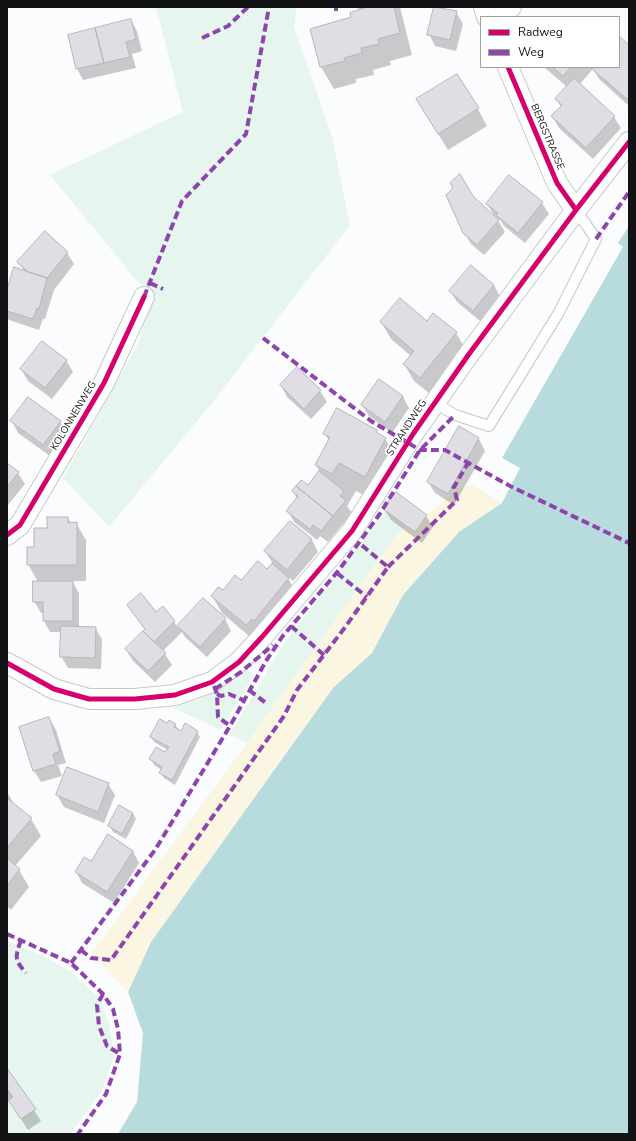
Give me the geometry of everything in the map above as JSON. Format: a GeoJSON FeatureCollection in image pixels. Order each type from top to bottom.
{"type":"FeatureCollection","features":[{"type":"Feature","properties":{"kind":"street"},"geometry":{"type":"LineString","coordinates":[[502,16],[511,7]]}},
{"type":"Feature","properties":{"kind":"street","name":"BERGSTRASSE"},"geometry":{"type":"LineString","coordinates":[[508,68],[557,183],[576,210]]}},
{"type":"Feature","properties":{"kind":"street","name":"STRANDWEG"},"geometry":{"type":"LineString","coordinates":[[7,663],[54,689],[89,699],[135,699],[175,695],[212,682],[239,662],[352,531],[434,402],[576,210],[629,142]]}},
{"type":"Feature","properties":{"kind":"street","name":"KOLONNENWEG"},"geometry":{"type":"LineString","coordinates":[[7,535],[20,525],[104,383],[144,297]]}},
{"type":"Feature","properties":{"kind":"lane"},"geometry":{"type":"LineString","coordinates":[[434,402],[455,415],[489,426],[558,314],[596,239],[576,210]]}},
{"type":"Feature","properties":{"kind":"shaded area"},"geometry":{"type":"Polygon","coordinates":[[[156,7],[297,7],[294,27],[332,137],[350,225],[212,403],[109,527],[63,478],[138,344],[151,298],[50,175],[183,112],[156,7]]]}},
{"type":"Feature","properties":{"kind":"shaded area"},"geometry":{"type":"Polygon","coordinates":[[[385,510],[406,526],[396,536],[247,743],[230,734],[285,642],[385,510]]]}},
{"type":"Feature","properties":{"kind":"shaded area"},"geometry":{"type":"Polygon","coordinates":[[[247,670],[254,675],[221,730],[173,708],[200,699],[219,689],[247,670]]]}},
{"type":"Feature","properties":{"kind":"shaded area"},"geometry":{"type":"Polygon","coordinates":[[[7,941],[45,957],[71,972],[98,997],[109,1023],[114,1058],[101,1092],[70,1134],[7,1134],[7,941]]]}},
{"type":"Feature","properties":{"kind":"sand"},"geometry":{"type":"Polygon","coordinates":[[[472,484],[502,503],[459,532],[403,595],[372,653],[333,688],[151,942],[128,992],[91,954],[247,743],[396,536],[406,526],[415,532],[427,515],[455,491],[472,484]]]}},
{"type":"Feature","properties":{"kind":"water"},"geometry":{"type":"Polygon","coordinates":[[[629,226],[629,1134],[118,1134],[137,1102],[143,1033],[128,992],[151,942],[333,688],[372,653],[403,595],[459,532],[502,503],[520,468],[502,458],[623,247],[618,243],[629,226]]]}},
{"type":"Feature","properties":{"kind":"building"},"geometry":{"type":"Polygon","coordinates":[[[368,7],[394,7],[400,33],[378,39],[379,44],[361,48],[362,53],[344,58],[345,61],[320,67],[310,29],[351,17],[350,13],[368,7]]]}},
{"type":"Feature","properties":{"kind":"building"},"geometry":{"type":"Polygon","coordinates":[[[434,7],[457,11],[450,40],[427,35],[434,7]]]}},
{"type":"Feature","properties":{"kind":"building"},"geometry":{"type":"Polygon","coordinates":[[[131,19],[136,39],[126,42],[130,57],[104,63],[95,28],[131,19]]]}},
{"type":"Feature","properties":{"kind":"building"},"geometry":{"type":"Polygon","coordinates":[[[95,28],[104,63],[76,69],[68,35],[95,28]]]}},
{"type":"Feature","properties":{"kind":"building"},"geometry":{"type":"Polygon","coordinates":[[[620,37],[629,45],[629,97],[627,99],[591,68],[620,68],[620,37]]]}},
{"type":"Feature","properties":{"kind":"building"},"geometry":{"type":"Polygon","coordinates":[[[554,68],[570,68],[563,76],[554,68]]]}},
{"type":"Feature","properties":{"kind":"building"},"geometry":{"type":"Polygon","coordinates":[[[457,74],[479,108],[438,134],[416,99],[457,74]]]}},
{"type":"Feature","properties":{"kind":"building"},"geometry":{"type":"Polygon","coordinates":[[[574,78],[615,116],[586,148],[551,116],[562,105],[555,99],[574,78]]]}},
{"type":"Feature","properties":{"kind":"building"},"geometry":{"type":"Polygon","coordinates":[[[460,174],[473,196],[499,220],[477,245],[463,233],[446,195],[453,188],[450,183],[460,174]]]}},
{"type":"Feature","properties":{"kind":"building"},"geometry":{"type":"Polygon","coordinates":[[[509,175],[543,202],[518,233],[496,215],[498,213],[486,204],[509,175]]]}},
{"type":"Feature","properties":{"kind":"building"},"geometry":{"type":"Polygon","coordinates":[[[45,231],[68,252],[47,278],[28,272],[17,262],[45,231]]]}},
{"type":"Feature","properties":{"kind":"building"},"geometry":{"type":"Polygon","coordinates":[[[471,265],[494,285],[473,311],[449,291],[471,265]]]}},
{"type":"Feature","properties":{"kind":"building"},"geometry":{"type":"Polygon","coordinates":[[[14,267],[47,278],[39,309],[37,308],[33,319],[7,311],[7,290],[14,267]]]}},
{"type":"Feature","properties":{"kind":"building"},"geometry":{"type":"Polygon","coordinates":[[[400,298],[427,321],[433,313],[457,332],[420,378],[403,364],[414,351],[380,322],[400,298]]]}},
{"type":"Feature","properties":{"kind":"building"},"geometry":{"type":"Polygon","coordinates":[[[42,341],[67,360],[45,388],[20,369],[42,341]]]}},
{"type":"Feature","properties":{"kind":"building"},"geometry":{"type":"Polygon","coordinates":[[[297,367],[321,390],[304,409],[280,385],[297,367]]]}},
{"type":"Feature","properties":{"kind":"building"},"geometry":{"type":"Polygon","coordinates":[[[379,379],[403,396],[385,422],[361,405],[379,379]]]}},
{"type":"Feature","properties":{"kind":"building"},"geometry":{"type":"Polygon","coordinates":[[[28,397],[61,421],[43,445],[10,421],[28,397]]]}},
{"type":"Feature","properties":{"kind":"building"},"geometry":{"type":"Polygon","coordinates":[[[337,408],[377,430],[376,432],[386,438],[365,477],[339,463],[332,474],[315,465],[330,437],[323,434],[337,408]]]}},
{"type":"Feature","properties":{"kind":"building"},"geometry":{"type":"Polygon","coordinates":[[[459,426],[479,438],[448,494],[427,482],[459,426]]]}},
{"type":"Feature","properties":{"kind":"building"},"geometry":{"type":"Polygon","coordinates":[[[7,463],[19,472],[7,487],[7,463]]]}},
{"type":"Feature","properties":{"kind":"building"},"geometry":{"type":"Polygon","coordinates":[[[319,471],[344,491],[340,496],[346,500],[333,516],[296,486],[301,480],[308,485],[319,471]]]}},
{"type":"Feature","properties":{"kind":"building"},"geometry":{"type":"Polygon","coordinates":[[[296,486],[333,516],[321,531],[313,525],[310,529],[286,511],[298,496],[292,491],[296,486]]]}},
{"type":"Feature","properties":{"kind":"building"},"geometry":{"type":"Polygon","coordinates":[[[396,492],[427,515],[415,532],[383,509],[396,492]]]}},
{"type":"Feature","properties":{"kind":"building"},"geometry":{"type":"Polygon","coordinates":[[[47,517],[68,517],[68,523],[77,522],[77,565],[27,565],[27,547],[34,547],[34,528],[47,528],[47,517]]]}},
{"type":"Feature","properties":{"kind":"building"},"geometry":{"type":"Polygon","coordinates":[[[290,521],[312,539],[287,570],[264,551],[290,521]]]}},
{"type":"Feature","properties":{"kind":"building"},"geometry":{"type":"Polygon","coordinates":[[[258,561],[267,569],[272,563],[289,578],[254,621],[252,619],[246,625],[211,596],[218,587],[223,590],[235,575],[241,580],[258,561]]]}},
{"type":"Feature","properties":{"kind":"building"},"geometry":{"type":"Polygon","coordinates":[[[33,581],[73,581],[73,621],[43,621],[43,602],[33,602],[33,581]]]}},
{"type":"Feature","properties":{"kind":"building"},"geometry":{"type":"Polygon","coordinates":[[[141,593],[156,612],[163,606],[175,621],[154,642],[143,631],[145,629],[127,605],[141,593]]]}},
{"type":"Feature","properties":{"kind":"building"},"geometry":{"type":"Polygon","coordinates":[[[203,598],[226,618],[200,647],[177,626],[203,598]]]}},
{"type":"Feature","properties":{"kind":"building"},"geometry":{"type":"Polygon","coordinates":[[[61,626],[96,627],[95,658],[60,657],[61,626]]]}},
{"type":"Feature","properties":{"kind":"building"},"geometry":{"type":"Polygon","coordinates":[[[143,631],[166,653],[148,671],[125,649],[143,631]]]}},
{"type":"Feature","properties":{"kind":"building"},"geometry":{"type":"Polygon","coordinates":[[[49,717],[60,751],[53,754],[56,764],[33,771],[19,727],[49,717]]]}},
{"type":"Feature","properties":{"kind":"building"},"geometry":{"type":"Polygon","coordinates":[[[160,719],[167,723],[169,720],[176,724],[174,727],[181,731],[185,723],[198,731],[172,780],[159,773],[162,767],[149,759],[156,747],[165,752],[169,747],[150,737],[160,719]]]}},
{"type":"Feature","properties":{"kind":"building"},"geometry":{"type":"Polygon","coordinates":[[[67,767],[109,783],[98,812],[56,795],[67,767]]]}},
{"type":"Feature","properties":{"kind":"building"},"geometry":{"type":"Polygon","coordinates":[[[7,798],[32,818],[7,848],[7,798]]]}},
{"type":"Feature","properties":{"kind":"building"},"geometry":{"type":"Polygon","coordinates":[[[119,805],[133,813],[122,834],[108,826],[119,805]]]}},
{"type":"Feature","properties":{"kind":"building"},"geometry":{"type":"Polygon","coordinates":[[[108,834],[133,851],[107,892],[75,872],[84,857],[91,861],[108,834]]]}},
{"type":"Feature","properties":{"kind":"building"},"geometry":{"type":"Polygon","coordinates":[[[7,858],[20,869],[7,886],[7,858]]]}},
{"type":"Feature","properties":{"kind":"building"},"geometry":{"type":"Polygon","coordinates":[[[7,1068],[36,1109],[21,1119],[8,1100],[13,1097],[7,1089],[7,1068]]]}},
{"type":"Feature","properties":{"kind":"marked path"},"geometry":{"type":"LineString","coordinates":[[202,38],[228,26],[248,7]]}},
{"type":"Feature","properties":{"kind":"marked path"},"geometry":{"type":"LineString","coordinates":[[144,297],[182,201],[246,134],[269,7]]}},
{"type":"Feature","properties":{"kind":"marked path"},"geometry":{"type":"LineString","coordinates":[[596,239],[629,192]]}},
{"type":"Feature","properties":{"kind":"marked path"},"geometry":{"type":"LineString","coordinates":[[150,283],[163,289]]}},
{"type":"Feature","properties":{"kind":"marked path"},"geometry":{"type":"LineString","coordinates":[[263,338],[371,421],[420,450],[445,450],[510,486],[629,543]]}},
{"type":"Feature","properties":{"kind":"marked path"},"geometry":{"type":"LineString","coordinates":[[71,963],[155,850],[230,726],[266,661],[282,637],[339,570],[379,515],[420,450],[455,415]]}},
{"type":"Feature","properties":{"kind":"marked path"},"geometry":{"type":"LineString","coordinates":[[452,486],[454,487],[468,463]]}},
{"type":"Feature","properties":{"kind":"marked path"},"geometry":{"type":"LineString","coordinates":[[388,567],[457,500],[454,487]]}},
{"type":"Feature","properties":{"kind":"marked path"},"geometry":{"type":"LineString","coordinates":[[81,950],[91,958],[111,960],[284,716],[297,690],[343,630],[388,567],[359,543]]}},
{"type":"Feature","properties":{"kind":"marked path"},"geometry":{"type":"LineString","coordinates":[[337,573],[367,597]]}},
{"type":"Feature","properties":{"kind":"marked path"},"geometry":{"type":"LineString","coordinates":[[291,626],[324,655]]}},
{"type":"Feature","properties":{"kind":"marked path"},"geometry":{"type":"LineString","coordinates":[[215,689],[241,672],[273,645]]}},
{"type":"Feature","properties":{"kind":"marked path"},"geometry":{"type":"LineString","coordinates":[[214,686],[217,694],[218,717],[230,726]]}},
{"type":"Feature","properties":{"kind":"marked path"},"geometry":{"type":"LineString","coordinates":[[249,690],[266,703]]}},
{"type":"Feature","properties":{"kind":"marked path"},"geometry":{"type":"LineString","coordinates":[[217,694],[221,696],[229,694],[243,700]]}},
{"type":"Feature","properties":{"kind":"marked path"},"geometry":{"type":"LineString","coordinates":[[7,934],[71,963],[103,994],[113,1009],[118,1029],[120,1054],[106,1094],[78,1134]]}},
{"type":"Feature","properties":{"kind":"marked path"},"geometry":{"type":"LineString","coordinates":[[21,940],[17,958],[19,964],[26,973]]}},
{"type":"Feature","properties":{"kind":"marked path"},"geometry":{"type":"LineString","coordinates":[[103,994],[97,1005],[99,1026],[107,1046],[120,1054]]}},
{"type":"Feature","properties":{"kind":"cycle path"},"geometry":{"type":"LineString","coordinates":[[508,68],[557,183],[576,210]]}},
{"type":"Feature","properties":{"kind":"cycle path"},"geometry":{"type":"LineString","coordinates":[[7,663],[54,689],[89,699],[135,699],[175,695],[212,682],[239,662],[352,531],[413,434],[469,354],[576,210],[629,142]]}},
{"type":"Feature","properties":{"kind":"cycle path"},"geometry":{"type":"LineString","coordinates":[[7,535],[20,525],[104,383],[144,297]]}}]}
